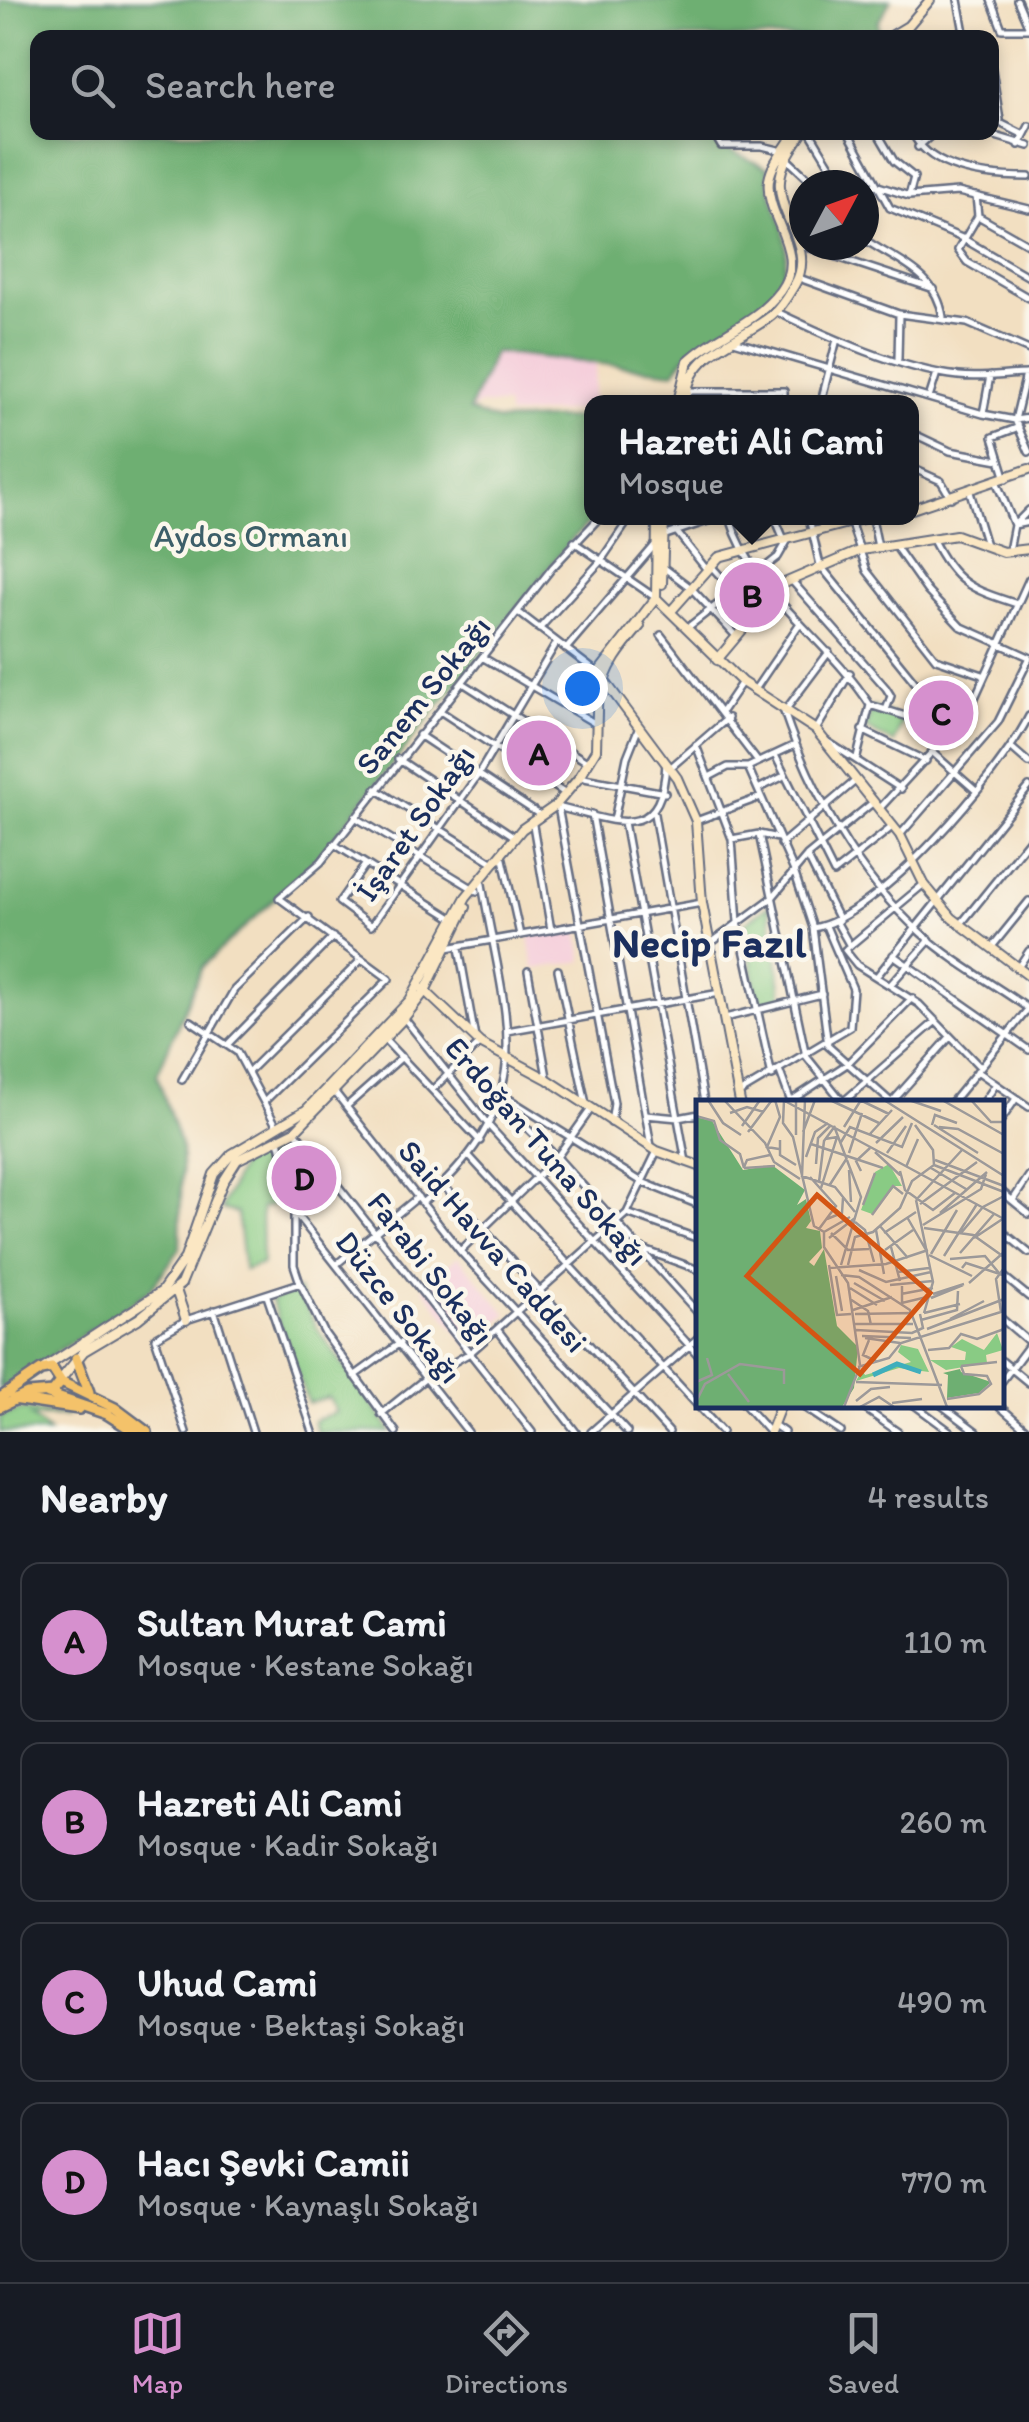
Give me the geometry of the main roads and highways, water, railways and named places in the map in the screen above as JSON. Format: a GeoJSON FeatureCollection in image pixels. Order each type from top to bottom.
{"type":"FeatureCollection","features":[{"type":"Feature","properties":{"kind":"main road"},"geometry":{"type":"LineString","coordinates":[[908,30],[930,0]]}},
{"type":"Feature","properties":{"kind":"main road"},"geometry":{"type":"LineString","coordinates":[[683,395],[688,361],[756,317],[785,284],[790,254],[769,187],[792,140]]}},
{"type":"Feature","properties":{"kind":"main road"},"geometry":{"type":"LineString","coordinates":[[685,395],[691,373],[702,358],[776,312],[798,278],[801,245],[779,184],[785,155],[799,140]]}},
{"type":"Feature","properties":{"kind":"main road"},"geometry":{"type":"LineString","coordinates":[[919,508],[1029,469]]}},
{"type":"Feature","properties":{"kind":"main road"},"geometry":{"type":"LineString","coordinates":[[658,600],[661,525]]}},
{"type":"Feature","properties":{"kind":"main road"},"geometry":{"type":"LineString","coordinates":[[672,610],[719,556],[828,525]]}},
{"type":"Feature","properties":{"kind":"main road"},"geometry":{"type":"LineString","coordinates":[[718,660],[773,593],[820,564],[861,550],[896,548],[932,538],[969,536],[1008,552],[1029,548]]}},
{"type":"Feature","properties":{"kind":"main road"},"geometry":{"type":"LineString","coordinates":[[333,1088],[422,989],[454,919],[515,838],[556,806],[589,764],[596,750],[601,676],[658,600],[663,567],[660,540]]}},
{"type":"Feature","properties":{"kind":"main road"},"geometry":{"type":"LineString","coordinates":[[658,600],[742,682],[816,730],[900,836],[924,884],[960,924],[1029,976]]}},
{"type":"Feature","properties":{"kind":"main road"},"geometry":{"type":"LineString","coordinates":[[601,676],[668,765],[696,820],[702,903],[738,1100]]}},
{"type":"Feature","properties":{"kind":"main road"},"geometry":{"type":"LineString","coordinates":[[498,861],[584,778],[600,752],[601,676]]}},
{"type":"Feature","properties":{"kind":"main road"},"geometry":{"type":"LineString","coordinates":[[0,1398],[162,1290],[185,1258],[214,1174],[232,1154],[292,1129],[404,1018],[447,948],[477,888]]}},
{"type":"Feature","properties":{"kind":"main road"},"geometry":{"type":"LineString","coordinates":[[422,989],[477,1040],[547,1079],[654,1150],[696,1165]]}},
{"type":"Feature","properties":{"kind":"main road"},"geometry":{"type":"LineString","coordinates":[[0,1407],[45,1393],[61,1380],[76,1358],[176,1290],[197,1253],[223,1182],[237,1160],[275,1135]]}},
{"type":"Feature","properties":{"kind":"main road"},"geometry":{"type":"LineString","coordinates":[[176,1290],[186,1320]]}},
{"type":"Feature","properties":{"kind":"main road"},"geometry":{"type":"LineString","coordinates":[[76,1358],[90,1394]]}},
{"type":"Feature","properties":{"kind":"main road"},"geometry":{"type":"LineString","coordinates":[[42,1370],[56,1370],[61,1380],[90,1394],[147,1432]]}},
{"type":"Feature","properties":{"kind":"main road"},"geometry":{"type":"LineString","coordinates":[[42,1370],[36,1384],[45,1393],[96,1409],[135,1432]]}},
{"type":"Feature","properties":{"kind":"main road"},"geometry":{"type":"LineString","coordinates":[[13,1400],[96,1409]]}},
{"type":"Feature","properties":{"kind":"place","name":"Hazreti Ali Cami"},"geometry":{"type":"Point","coordinates":[752,595]}},
{"type":"Feature","properties":{"kind":"place","name":"Uhud Cami"},"geometry":{"type":"Point","coordinates":[941,713]}},
{"type":"Feature","properties":{"kind":"place","name":"Sultan Murat Cami"},"geometry":{"type":"Point","coordinates":[539,753]}},
{"type":"Feature","properties":{"kind":"place","name":"Hacı Şevki Camii"},"geometry":{"type":"Point","coordinates":[304,1178]}},
{"type":"Feature","properties":{"kind":"district","name":"Necip Fazıl"},"geometry":{"type":"Point","coordinates":[709,942]}},
{"type":"Feature","properties":{"kind":"park label","name":"Aydos Ormanı"},"geometry":{"type":"Point","coordinates":[251,536]}}]}
